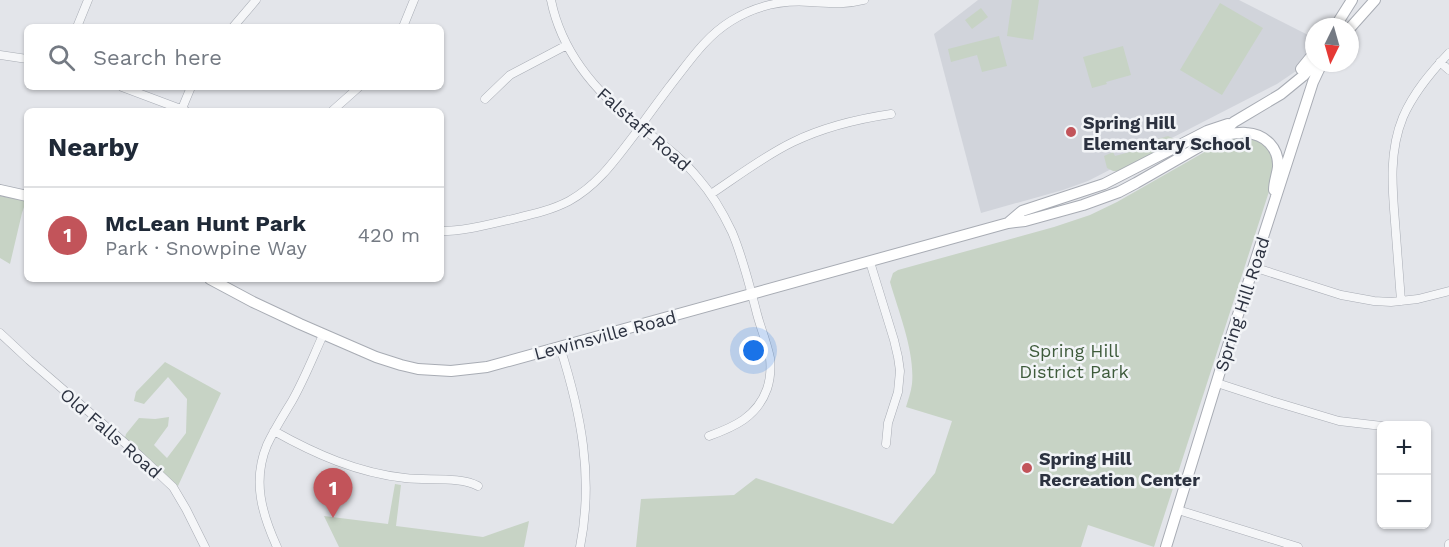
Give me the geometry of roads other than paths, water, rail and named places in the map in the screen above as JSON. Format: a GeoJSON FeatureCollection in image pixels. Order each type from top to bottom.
{"type":"FeatureCollection","features":[{"type":"Feature","properties":{"kind":"main road"},"geometry":{"type":"LineString","coordinates":[[1341,18],[1354,0]]}},
{"type":"Feature","properties":{"kind":"main road"},"geometry":{"type":"LineString","coordinates":[[1345,18],[1354,0]]}},
{"type":"Feature","properties":{"kind":"main road"},"geometry":{"type":"LineString","coordinates":[[1359,18],[1375,0]]}},
{"type":"Feature","properties":{"kind":"main road"},"geometry":{"type":"LineString","coordinates":[[1281,94],[1305,64]]}},
{"type":"Feature","properties":{"kind":"main road","name":"Lewinsville Road"},"geometry":{"type":"LineString","coordinates":[[216,282],[323,335],[401,366],[434,371],[487,367],[1098,200],[1119,192],[1218,136],[1234,122],[1281,94],[1307,72]]}},
{"type":"Feature","properties":{"kind":"main road","name":"Spring Hill Road"},"geometry":{"type":"LineString","coordinates":[[1166,547],[1253,267],[1318,72]]}},
{"type":"Feature","properties":{"kind":"main road","name":"Lewinsville Road"},"geometry":{"type":"LineString","coordinates":[[1008,223],[1022,210],[1104,184],[1207,131],[1234,122]]}},
{"type":"Feature","properties":{"kind":"main road"},"geometry":{"type":"LineString","coordinates":[[1218,136],[1248,133],[1257,135],[1275,149],[1278,167],[1273,208]]}},
{"type":"Feature","properties":{"kind":"main road"},"geometry":{"type":"LineString","coordinates":[[1173,163],[1180,154],[1182,144]]}},
{"type":"Feature","properties":{"kind":"main road"},"geometry":{"type":"LineString","coordinates":[[1098,200],[1104,184]]}},
{"type":"Feature","properties":{"kind":"main road"},"geometry":{"type":"LineString","coordinates":[[0,190],[24,195]]}},
{"type":"Feature","properties":{"kind":"street"},"geometry":{"type":"LineString","coordinates":[[78,24],[88,0]]}},
{"type":"Feature","properties":{"kind":"street"},"geometry":{"type":"LineString","coordinates":[[235,24],[256,0]]}},
{"type":"Feature","properties":{"kind":"street"},"geometry":{"type":"LineString","coordinates":[[404,24],[414,0]]}},
{"type":"Feature","properties":{"kind":"street","name":"Falstaff Road"},"geometry":{"type":"LineString","coordinates":[[551,0],[567,45],[586,76],[610,103],[685,163],[711,194],[739,249],[770,357],[769,380],[756,409],[748,417],[729,429],[709,436]]}},
{"type":"Feature","properties":{"kind":"street"},"geometry":{"type":"LineString","coordinates":[[444,231],[476,227],[537,213],[567,202],[587,189],[604,173],[701,46],[732,20],[760,8],[782,3],[803,1],[844,4],[864,0]]}},
{"type":"Feature","properties":{"kind":"street"},"geometry":{"type":"LineString","coordinates":[[485,99],[510,75],[567,45]]}},
{"type":"Feature","properties":{"kind":"street"},"geometry":{"type":"LineString","coordinates":[[1401,301],[1392,183],[1393,156],[1398,132],[1413,97],[1449,53]]}},
{"type":"Feature","properties":{"kind":"street"},"geometry":{"type":"LineString","coordinates":[[0,55],[24,59]]}},
{"type":"Feature","properties":{"kind":"street"},"geometry":{"type":"LineString","coordinates":[[1440,62],[1449,70]]}},
{"type":"Feature","properties":{"kind":"street"},"geometry":{"type":"LineString","coordinates":[[130,90],[178,108]]}},
{"type":"Feature","properties":{"kind":"street"},"geometry":{"type":"LineString","coordinates":[[184,108],[190,90]]}},
{"type":"Feature","properties":{"kind":"street"},"geometry":{"type":"LineString","coordinates":[[335,108],[356,90]]}},
{"type":"Feature","properties":{"kind":"street"},"geometry":{"type":"LineString","coordinates":[[711,194],[763,159],[804,137],[844,123],[891,114]]}},
{"type":"Feature","properties":{"kind":"street"},"geometry":{"type":"LineString","coordinates":[[870,262],[894,340],[900,371],[898,392],[888,423],[886,444]]}},
{"type":"Feature","properties":{"kind":"street"},"geometry":{"type":"LineString","coordinates":[[1253,267],[1349,297],[1374,301],[1418,299],[1449,291]]}},
{"type":"Feature","properties":{"kind":"street","name":"Old Falls Road"},"geometry":{"type":"LineString","coordinates":[[0,333],[173,487],[205,547]]}},
{"type":"Feature","properties":{"kind":"street"},"geometry":{"type":"LineString","coordinates":[[277,547],[264,516],[260,488],[262,461],[274,430],[293,399],[323,335]]}},
{"type":"Feature","properties":{"kind":"street"},"geometry":{"type":"LineString","coordinates":[[560,347],[576,399],[585,450],[586,513],[580,547]]}},
{"type":"Feature","properties":{"kind":"street"},"geometry":{"type":"LineString","coordinates":[[1217,383],[1339,421],[1377,425]]}},
{"type":"Feature","properties":{"kind":"street"},"geometry":{"type":"LineString","coordinates":[[274,430],[319,454],[362,470],[406,479],[464,480],[478,486]]}},
{"type":"Feature","properties":{"kind":"street"},"geometry":{"type":"LineString","coordinates":[[1178,510],[1298,547]]}},
{"type":"Feature","properties":{"kind":"place","name":"Spring Hill Elementary School"},"geometry":{"type":"Point","coordinates":[1071,132]}},
{"type":"Feature","properties":{"kind":"place","name":"Spring Hill Recreation Center"},"geometry":{"type":"Point","coordinates":[1027,468]}},
{"type":"Feature","properties":{"kind":"place","name":"McLean Hunt Park"},"geometry":{"type":"Point","coordinates":[333,518]}},
{"type":"Feature","properties":{"kind":"park label","name":"Spring Hill District Park"},"geometry":{"type":"Point","coordinates":[1074,360]}}]}
